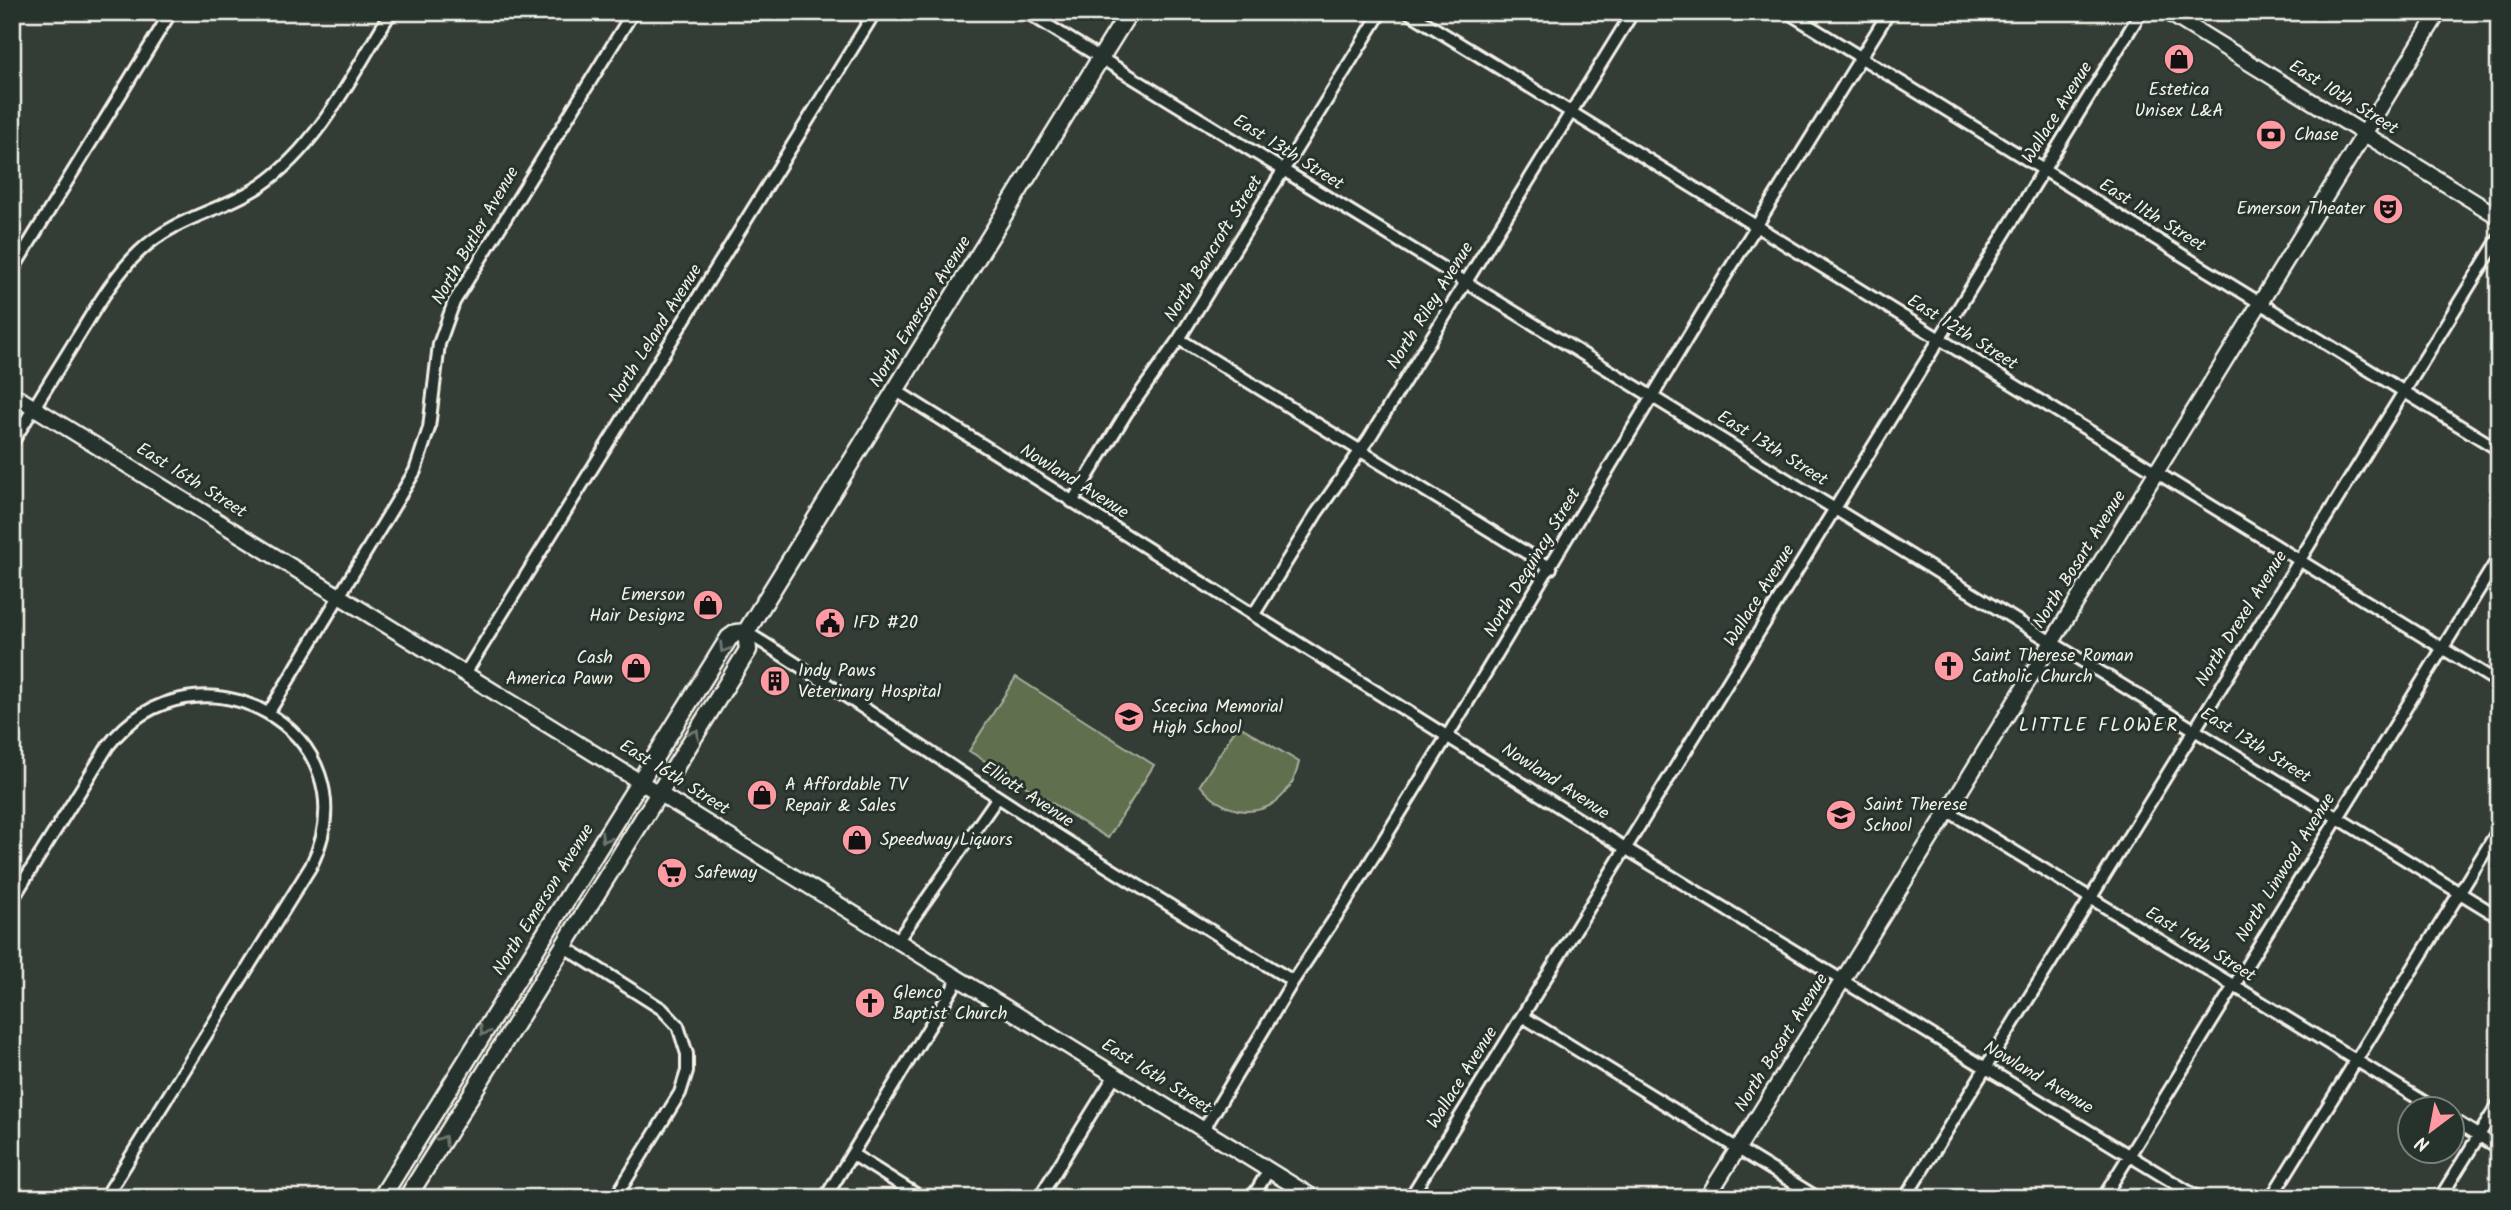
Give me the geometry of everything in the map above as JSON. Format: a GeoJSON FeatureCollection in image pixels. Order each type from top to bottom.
{"type":"FeatureCollection","features":[{"type":"Feature","properties":{"kind":"main road","name":"North Emerson Avenue"},"geometry":{"type":"LineString","coordinates":[[407,1198],[748,649],[746,632],[1129,12]]}},
{"type":"Feature","properties":{"kind":"main road","name":"East 10th Street"},"geometry":{"type":"LineString","coordinates":[[2167,12],[2499,216]]}},
{"type":"Feature","properties":{"kind":"main road","name":"North Bosart Avenue"},"geometry":{"type":"LineString","coordinates":[[1707,1198],[2439,12]]}},
{"type":"Feature","properties":{"kind":"main road","name":"East 16th Street"},"geometry":{"type":"LineString","coordinates":[[12,394],[1314,1198]]}},
{"type":"Feature","properties":{"kind":"main road","name":"North Emerson Avenue"},"geometry":{"type":"LineString","coordinates":[[381,1198],[729,638],[736,632],[746,632]]}},
{"type":"Feature","properties":{"kind":"street"},"geometry":{"type":"LineString","coordinates":[[12,271],[171,12]]}},
{"type":"Feature","properties":{"kind":"street"},"geometry":{"type":"LineString","coordinates":[[12,443],[103,296],[123,269],[166,231],[246,194],[290,162],[316,132],[391,12]]}},
{"type":"Feature","properties":{"kind":"street","name":"North Butler Avenue"},"geometry":{"type":"LineString","coordinates":[[269,712],[404,492],[419,461],[431,417],[439,344],[460,291],[633,12]]}},
{"type":"Feature","properties":{"kind":"street","name":"North Leland Avenue"},"geometry":{"type":"LineString","coordinates":[[466,673],[874,12]]}},
{"type":"Feature","properties":{"kind":"street","name":"East 13th Street"},"geometry":{"type":"LineString","coordinates":[[1026,12],[2499,917]]}},
{"type":"Feature","properties":{"kind":"street","name":"North Bancroft Street"},"geometry":{"type":"LineString","coordinates":[[1072,502],[1128,412],[1179,339],[1381,12]]}},
{"type":"Feature","properties":{"kind":"street","name":"East 12th Street"},"geometry":{"type":"LineString","coordinates":[[1408,12],[2499,683]]}},
{"type":"Feature","properties":{"kind":"street","name":"North Riley Avenue"},"geometry":{"type":"LineString","coordinates":[[1254,614],[1466,283],[1633,12]]}},
{"type":"Feature","properties":{"kind":"street","name":"East 11th Street"},"geometry":{"type":"LineString","coordinates":[[1787,12],[2499,450]]}},
{"type":"Feature","properties":{"kind":"street","name":"North Dequincy Street"},"geometry":{"type":"LineString","coordinates":[[1204,1129],[1293,981],[1345,903],[1551,568],[1652,397],[1889,12]]}},
{"type":"Feature","properties":{"kind":"street","name":"Wallace Avenue"},"geometry":{"type":"LineString","coordinates":[[1410,1198],[2141,12]]}},
{"type":"Feature","properties":{"kind":"street","name":"North Drexel Avenue"},"geometry":{"type":"LineString","coordinates":[[1905,1198],[2499,238]]}},
{"type":"Feature","properties":{"kind":"street"},"geometry":{"type":"LineString","coordinates":[[1179,339],[1551,568]]}},
{"type":"Feature","properties":{"kind":"street","name":"Nowland Avenue"},"geometry":{"type":"LineString","coordinates":[[895,390],[1625,848],[2199,1198]]}},
{"type":"Feature","properties":{"kind":"street","name":"North Linwood Avenue"},"geometry":{"type":"LineString","coordinates":[[2103,1198],[2499,556]]}},
{"type":"Feature","properties":{"kind":"street","name":"Elliott Avenue"},"geometry":{"type":"LineString","coordinates":[[746,632],[998,797],[1293,981]]}},
{"type":"Feature","properties":{"kind":"street"},"geometry":{"type":"LineString","coordinates":[[12,901],[108,746],[132,722],[166,704],[193,697],[232,699],[269,712],[296,735],[319,776],[325,813],[318,851],[311,866],[105,1198]]}},
{"type":"Feature","properties":{"kind":"street"},"geometry":{"type":"LineString","coordinates":[[898,940],[998,797]]}},
{"type":"Feature","properties":{"kind":"street","name":"East 14th Street"},"geometry":{"type":"LineString","coordinates":[[1948,811],[2411,1094]]}},
{"type":"Feature","properties":{"kind":"street"},"geometry":{"type":"LineString","coordinates":[[2271,1198],[2499,829]]}},
{"type":"Feature","properties":{"kind":"street"},"geometry":{"type":"LineString","coordinates":[[563,946],[662,1009],[675,1022],[687,1054],[685,1082],[615,1198]]}},
{"type":"Feature","properties":{"kind":"street"},"geometry":{"type":"LineString","coordinates":[[825,1198],[960,978]]}},
{"type":"Feature","properties":{"kind":"street"},"geometry":{"type":"LineString","coordinates":[[1522,1016],[1818,1198]]}},
{"type":"Feature","properties":{"kind":"street"},"geometry":{"type":"LineString","coordinates":[[1039,1198],[1115,1075]]}},
{"type":"Feature","properties":{"kind":"street"},"geometry":{"type":"LineString","coordinates":[[2440,1198],[2499,1102]]}},
{"type":"Feature","properties":{"kind":"street"},"geometry":{"type":"LineString","coordinates":[[2466,1127],[2499,1148]]}},
{"type":"Feature","properties":{"kind":"street"},"geometry":{"type":"LineString","coordinates":[[852,1154],[922,1198]]}},
{"type":"Feature","properties":{"kind":"street"},"geometry":{"type":"LineString","coordinates":[[1252,1198],[1269,1170]]}},
{"type":"Feature","properties":{"kind":"green space"},"geometry":{"type":"Polygon","coordinates":[[[1016,677],[1154,765],[1108,838],[969,751],[1016,677]]]}},
{"type":"Feature","properties":{"kind":"green space"},"geometry":{"type":"Polygon","coordinates":[[[1238,725],[1299,762],[1293,781],[1284,795],[1272,805],[1258,810],[1243,811],[1228,807],[1213,798],[1200,785],[1238,725]]]}},
{"type":"Feature","properties":{"kind":"place","name":"Estetica Unisex L&A"},"geometry":{"type":"Point","coordinates":[2179,59]}},
{"type":"Feature","properties":{"kind":"place","name":"Chase"},"geometry":{"type":"Point","coordinates":[2271,135]}},
{"type":"Feature","properties":{"kind":"place","name":"Emerson Theater"},"geometry":{"type":"Point","coordinates":[2388,209]}},
{"type":"Feature","properties":{"kind":"place","name":"Emerson Hair Designz"},"geometry":{"type":"Point","coordinates":[708,605]}},
{"type":"Feature","properties":{"kind":"place","name":"IFD #20"},"geometry":{"type":"Point","coordinates":[830,623]}},
{"type":"Feature","properties":{"kind":"place","name":"Saint Therese Roman Catholic Church"},"geometry":{"type":"Point","coordinates":[1949,666]}},
{"type":"Feature","properties":{"kind":"place","name":"Cash America Pawn"},"geometry":{"type":"Point","coordinates":[636,668]}},
{"type":"Feature","properties":{"kind":"place","name":"Indy Paws Veterinary Hospital"},"geometry":{"type":"Point","coordinates":[775,681]}},
{"type":"Feature","properties":{"kind":"place","name":"Scecina Memorial High School"},"geometry":{"type":"Point","coordinates":[1129,717]}},
{"type":"Feature","properties":{"kind":"place","name":"A Affordable TV Repair & Sales"},"geometry":{"type":"Point","coordinates":[762,795]}},
{"type":"Feature","properties":{"kind":"place","name":"Saint Therese School"},"geometry":{"type":"Point","coordinates":[1841,815]}},
{"type":"Feature","properties":{"kind":"place","name":"Speedway Liquors"},"geometry":{"type":"Point","coordinates":[857,840]}},
{"type":"Feature","properties":{"kind":"place","name":"Safeway"},"geometry":{"type":"Point","coordinates":[672,873]}},
{"type":"Feature","properties":{"kind":"place","name":"Glenco Baptist Church"},"geometry":{"type":"Point","coordinates":[870,1003]}},
{"type":"Feature","properties":{"kind":"district","name":"LITTLE FLOWER"},"geometry":{"type":"Point","coordinates":[2099,726]}}]}
